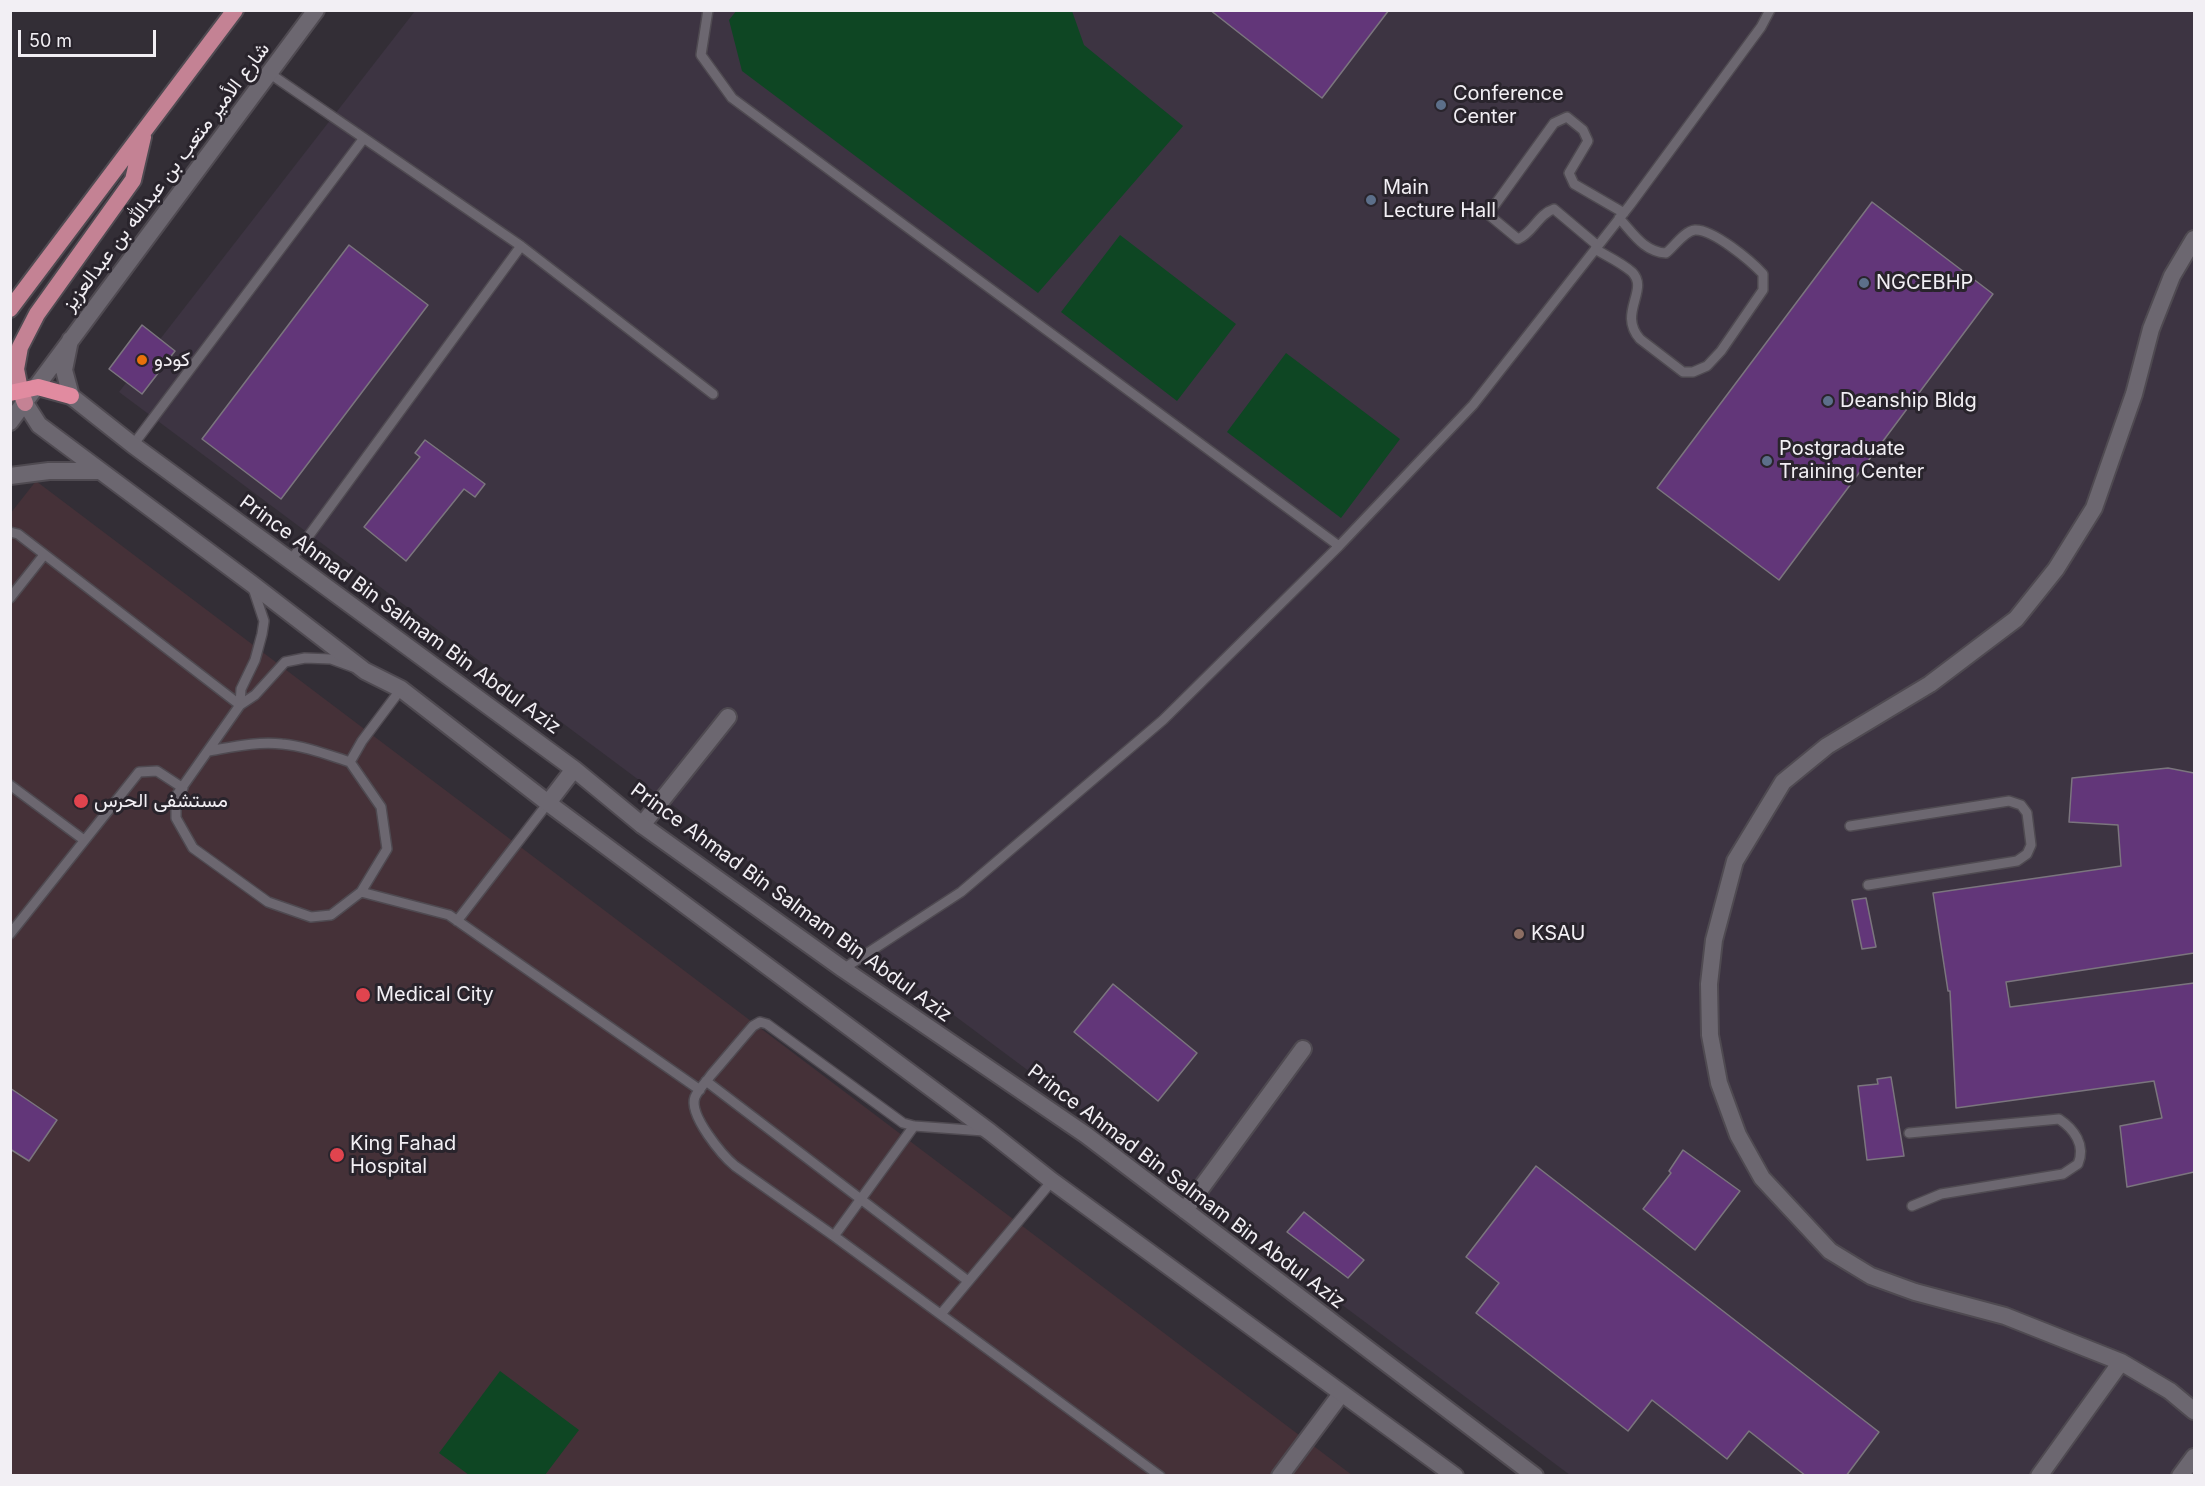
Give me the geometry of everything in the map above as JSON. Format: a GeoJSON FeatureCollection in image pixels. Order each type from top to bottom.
{"type":"FeatureCollection","features":[{"type":"Feature","properties":{"kind":"highway"},"geometry":{"type":"LineString","coordinates":[[18,395],[38,387],[71,396]]}},
{"type":"Feature","properties":{"kind":"main road"},"geometry":{"type":"LineString","coordinates":[[10,309],[18,292],[236,10]]}},
{"type":"Feature","properties":{"kind":"main road","name":"شارع الأمير متعب بن عبدالله بن عبدالعزيز"},"geometry":{"type":"LineString","coordinates":[[38,387],[70,340],[316,10]]}},
{"type":"Feature","properties":{"kind":"main road"},"geometry":{"type":"LineString","coordinates":[[10,422],[18,395],[16,369],[20,347],[37,314],[133,180],[145,130]]}},
{"type":"Feature","properties":{"kind":"main road"},"geometry":{"type":"LineString","coordinates":[[2194,239],[2172,276],[2151,329],[2134,394],[2094,508],[2056,569],[2016,619],[1930,684],[1827,746],[1784,782],[1735,861],[1714,940],[1709,984],[1711,1044],[1719,1083],[1738,1135],[1762,1178],[1830,1251],[1871,1276],[1915,1292],[2005,1316],[2121,1362],[2170,1391],[2194,1411]]}},
{"type":"Feature","properties":{"kind":"main road"},"geometry":{"type":"LineString","coordinates":[[70,340],[64,370],[71,396]]}},
{"type":"Feature","properties":{"kind":"main road"},"geometry":{"type":"LineString","coordinates":[[18,395],[39,425],[99,471],[365,671],[401,689],[548,803],[990,1132],[1052,1181],[1455,1476]]}},
{"type":"Feature","properties":{"kind":"main road","name":"Prince Ahmad Bin Salmam Bin Abdul Aziz"},"geometry":{"type":"LineString","coordinates":[[71,396],[133,445],[574,769],[642,825],[843,969],[1086,1135],[1535,1476]]}},
{"type":"Feature","properties":{"kind":"main road"},"geometry":{"type":"LineString","coordinates":[[10,476],[49,471],[99,471]]}},
{"type":"Feature","properties":{"kind":"main road"},"geometry":{"type":"LineString","coordinates":[[642,825],[728,717]]}},
{"type":"Feature","properties":{"kind":"main road"},"geometry":{"type":"LineString","coordinates":[[548,803],[574,769]]}},
{"type":"Feature","properties":{"kind":"main road"},"geometry":{"type":"LineString","coordinates":[[1185,1210],[1303,1049]]}},
{"type":"Feature","properties":{"kind":"main road"},"geometry":{"type":"LineString","coordinates":[[2039,1476],[2121,1362]]}},
{"type":"Feature","properties":{"kind":"main road"},"geometry":{"type":"LineString","coordinates":[[1280,1476],[1341,1394]]}},
{"type":"Feature","properties":{"kind":"main road"},"geometry":{"type":"LineString","coordinates":[[2180,1476],[2194,1457]]}},
{"type":"Feature","properties":{"kind":"lane"},"geometry":{"type":"LineString","coordinates":[[708,10],[701,56],[732,98],[1339,546]]}},
{"type":"Feature","properties":{"kind":"lane"},"geometry":{"type":"LineString","coordinates":[[843,969],[961,892],[1005,855],[1162,720],[1339,546],[1473,405],[1622,216],[1761,27],[1770,10]]}},
{"type":"Feature","properties":{"kind":"lane"},"geometry":{"type":"LineString","coordinates":[[269,73],[521,246],[713,394]]}},
{"type":"Feature","properties":{"kind":"lane"},"geometry":{"type":"LineString","coordinates":[[1567,117],[1586,134],[1588,141],[1569,173],[1574,184],[1622,216],[1647,248],[1655,252],[1666,253],[1688,233],[1696,230],[1717,237],[1746,258],[1762,274],[1763,290],[1714,360],[1701,370],[1683,372],[1634,332],[1630,313],[1637,292],[1635,277],[1631,271],[1597,248],[1554,209],[1545,213],[1526,235],[1518,239],[1489,215],[1554,123],[1567,117]]}},
{"type":"Feature","properties":{"kind":"lane"},"geometry":{"type":"LineString","coordinates":[[133,445],[364,138]]}},
{"type":"Feature","properties":{"kind":"lane"},"geometry":{"type":"LineString","coordinates":[[291,560],[521,246]]}},
{"type":"Feature","properties":{"kind":"lane"},"geometry":{"type":"LineString","coordinates":[[10,532],[18,534],[240,705]]}},
{"type":"Feature","properties":{"kind":"lane"},"geometry":{"type":"LineString","coordinates":[[10,598],[44,555]]}},
{"type":"Feature","properties":{"kind":"lane"},"geometry":{"type":"LineString","coordinates":[[240,705],[241,689],[255,660],[264,621],[252,584]]}},
{"type":"Feature","properties":{"kind":"lane"},"geometry":{"type":"LineString","coordinates":[[208,751],[280,743],[350,762],[381,807],[387,849],[361,892],[331,915],[311,917],[268,902],[193,848],[176,818],[177,796],[183,788],[208,751],[240,705],[255,695],[285,662],[305,658],[331,659],[365,671]]}},
{"type":"Feature","properties":{"kind":"lane"},"geometry":{"type":"LineString","coordinates":[[350,762],[362,741],[401,689]]}},
{"type":"Feature","properties":{"kind":"lane"},"geometry":{"type":"LineString","coordinates":[[10,934],[139,772],[158,771],[183,788]]}},
{"type":"Feature","properties":{"kind":"lane"},"geometry":{"type":"LineString","coordinates":[[10,785],[84,840]]}},
{"type":"Feature","properties":{"kind":"lane"},"geometry":{"type":"LineString","coordinates":[[1850,826],[2008,801],[2021,805],[2027,813],[2031,845],[2027,854],[2017,861],[1868,885]]}},
{"type":"Feature","properties":{"kind":"lane"},"geometry":{"type":"LineString","coordinates":[[457,921],[548,803]]}},
{"type":"Feature","properties":{"kind":"lane"},"geometry":{"type":"LineString","coordinates":[[361,892],[449,915],[700,1090]]}},
{"type":"Feature","properties":{"kind":"lane"},"geometry":{"type":"LineString","coordinates":[[990,1132],[914,1126],[903,1123],[767,1024],[760,1022],[753,1026],[695,1097],[695,1113],[721,1153],[735,1166],[941,1314],[1160,1476]]}},
{"type":"Feature","properties":{"kind":"lane"},"geometry":{"type":"LineString","coordinates":[[706,1081],[968,1281]]}},
{"type":"Feature","properties":{"kind":"lane"},"geometry":{"type":"LineString","coordinates":[[1909,1133],[2059,1119],[2073,1129],[2080,1152],[2078,1164],[2063,1174],[1941,1194],[1912,1206]]}},
{"type":"Feature","properties":{"kind":"lane"},"geometry":{"type":"LineString","coordinates":[[834,1236],[914,1126]]}},
{"type":"Feature","properties":{"kind":"lane"},"geometry":{"type":"LineString","coordinates":[[941,1314],[1052,1181]]}},
{"type":"Feature","properties":{"kind":"shaded area","name":"KSAU"},"geometry":{"type":"Polygon","coordinates":[[[415,11],[2194,11],[2194,1475],[1570,1475],[119,392],[415,11]]]}},
{"type":"Feature","properties":{"kind":"shaded area","name":"Medical City"},"geometry":{"type":"Polygon","coordinates":[[[36,481],[1352,1475],[11,1475],[10,514],[36,481]]]}},
{"type":"Feature","properties":{"kind":"green space"},"geometry":{"type":"Polygon","coordinates":[[[737,10],[1072,11],[1084,45],[1183,126],[1038,293],[742,71],[729,20],[737,10]]]}},
{"type":"Feature","properties":{"kind":"green space"},"geometry":{"type":"Polygon","coordinates":[[[1120,235],[1236,324],[1177,401],[1061,312],[1120,235]]]}},
{"type":"Feature","properties":{"kind":"green space"},"geometry":{"type":"Polygon","coordinates":[[[1286,353],[1400,439],[1341,518],[1227,432],[1286,353]]]}},
{"type":"Feature","properties":{"kind":"green space"},"geometry":{"type":"Polygon","coordinates":[[[500,1371],[579,1430],[545,1475],[469,1475],[439,1453],[500,1371]]]}},
{"type":"Feature","properties":{"kind":"building"},"geometry":{"type":"Polygon","coordinates":[[[1210,10],[1389,10],[1322,98],[1210,10]]]}},
{"type":"Feature","properties":{"kind":"building"},"geometry":{"type":"Polygon","coordinates":[[[1872,202],[1993,294],[1779,580],[1657,488],[1872,202]]]}},
{"type":"Feature","properties":{"kind":"building"},"geometry":{"type":"Polygon","coordinates":[[[349,245],[428,305],[281,499],[202,439],[349,245]]]}},
{"type":"Feature","properties":{"kind":"building","name":"كودو"},"geometry":{"type":"Polygon","coordinates":[[[142,325],[175,351],[142,394],[109,369],[142,325]]]}},
{"type":"Feature","properties":{"kind":"building"},"geometry":{"type":"Polygon","coordinates":[[[425,440],[485,484],[475,497],[464,489],[406,561],[364,527],[420,457],[415,453],[425,440]]]}},
{"type":"Feature","properties":{"kind":"building"},"geometry":{"type":"Polygon","coordinates":[[[2168,768],[2194,773],[2194,953],[2006,982],[2010,1007],[2194,983],[2194,1172],[2127,1187],[2120,1126],[2162,1118],[2154,1081],[1956,1108],[1950,991],[1948,991],[1933,893],[2121,866],[2118,825],[2069,822],[2072,778],[2168,768]]]}},
{"type":"Feature","properties":{"kind":"building"},"geometry":{"type":"Polygon","coordinates":[[[1866,898],[1876,947],[1862,949],[1852,900],[1866,898]]]}},
{"type":"Feature","properties":{"kind":"building"},"geometry":{"type":"Polygon","coordinates":[[[1113,984],[1197,1053],[1158,1101],[1074,1032],[1113,984]]]}},
{"type":"Feature","properties":{"kind":"building"},"geometry":{"type":"Polygon","coordinates":[[[1891,1077],[1904,1156],[1867,1160],[1858,1086],[1878,1084],[1877,1079],[1891,1077]]]}},
{"type":"Feature","properties":{"kind":"building"},"geometry":{"type":"Polygon","coordinates":[[[10,1088],[57,1120],[29,1161],[10,1149],[10,1088]]]}},
{"type":"Feature","properties":{"kind":"building"},"geometry":{"type":"Polygon","coordinates":[[[1683,1150],[1740,1191],[1695,1250],[1643,1209],[1671,1173],[1669,1171],[1683,1150]]]}},
{"type":"Feature","properties":{"kind":"building"},"geometry":{"type":"Polygon","coordinates":[[[1536,1166],[1879,1432],[1846,1476],[1806,1476],[1749,1431],[1727,1459],[1652,1400],[1628,1431],[1476,1313],[1499,1283],[1466,1257],[1536,1166]]]}},
{"type":"Feature","properties":{"kind":"building"},"geometry":{"type":"Polygon","coordinates":[[[1304,1212],[1364,1260],[1348,1278],[1287,1232],[1304,1212]]]}},
{"type":"Feature","properties":{"kind":"place","name":"Conference Center"},"geometry":{"type":"Point","coordinates":[1441,105]}},
{"type":"Feature","properties":{"kind":"place","name":"Main Lecture Hall"},"geometry":{"type":"Point","coordinates":[1371,200]}},
{"type":"Feature","properties":{"kind":"place","name":"NGCEBHP"},"geometry":{"type":"Point","coordinates":[1864,283]}},
{"type":"Feature","properties":{"kind":"place","name":"كودو"},"geometry":{"type":"Point","coordinates":[142,360]}},
{"type":"Feature","properties":{"kind":"place","name":"Deanship Bldg"},"geometry":{"type":"Point","coordinates":[1828,401]}},
{"type":"Feature","properties":{"kind":"place","name":"Postgraduate Training Center"},"geometry":{"type":"Point","coordinates":[1767,461]}},
{"type":"Feature","properties":{"kind":"place","name":"مستشفى الحرس"},"geometry":{"type":"Point","coordinates":[81,801]}},
{"type":"Feature","properties":{"kind":"place","name":"KSAU"},"geometry":{"type":"Point","coordinates":[1519,934]}},
{"type":"Feature","properties":{"kind":"place","name":"Medical City"},"geometry":{"type":"Point","coordinates":[363,995]}},
{"type":"Feature","properties":{"kind":"place","name":"King Fahad Hospital"},"geometry":{"type":"Point","coordinates":[337,1155]}}]}
